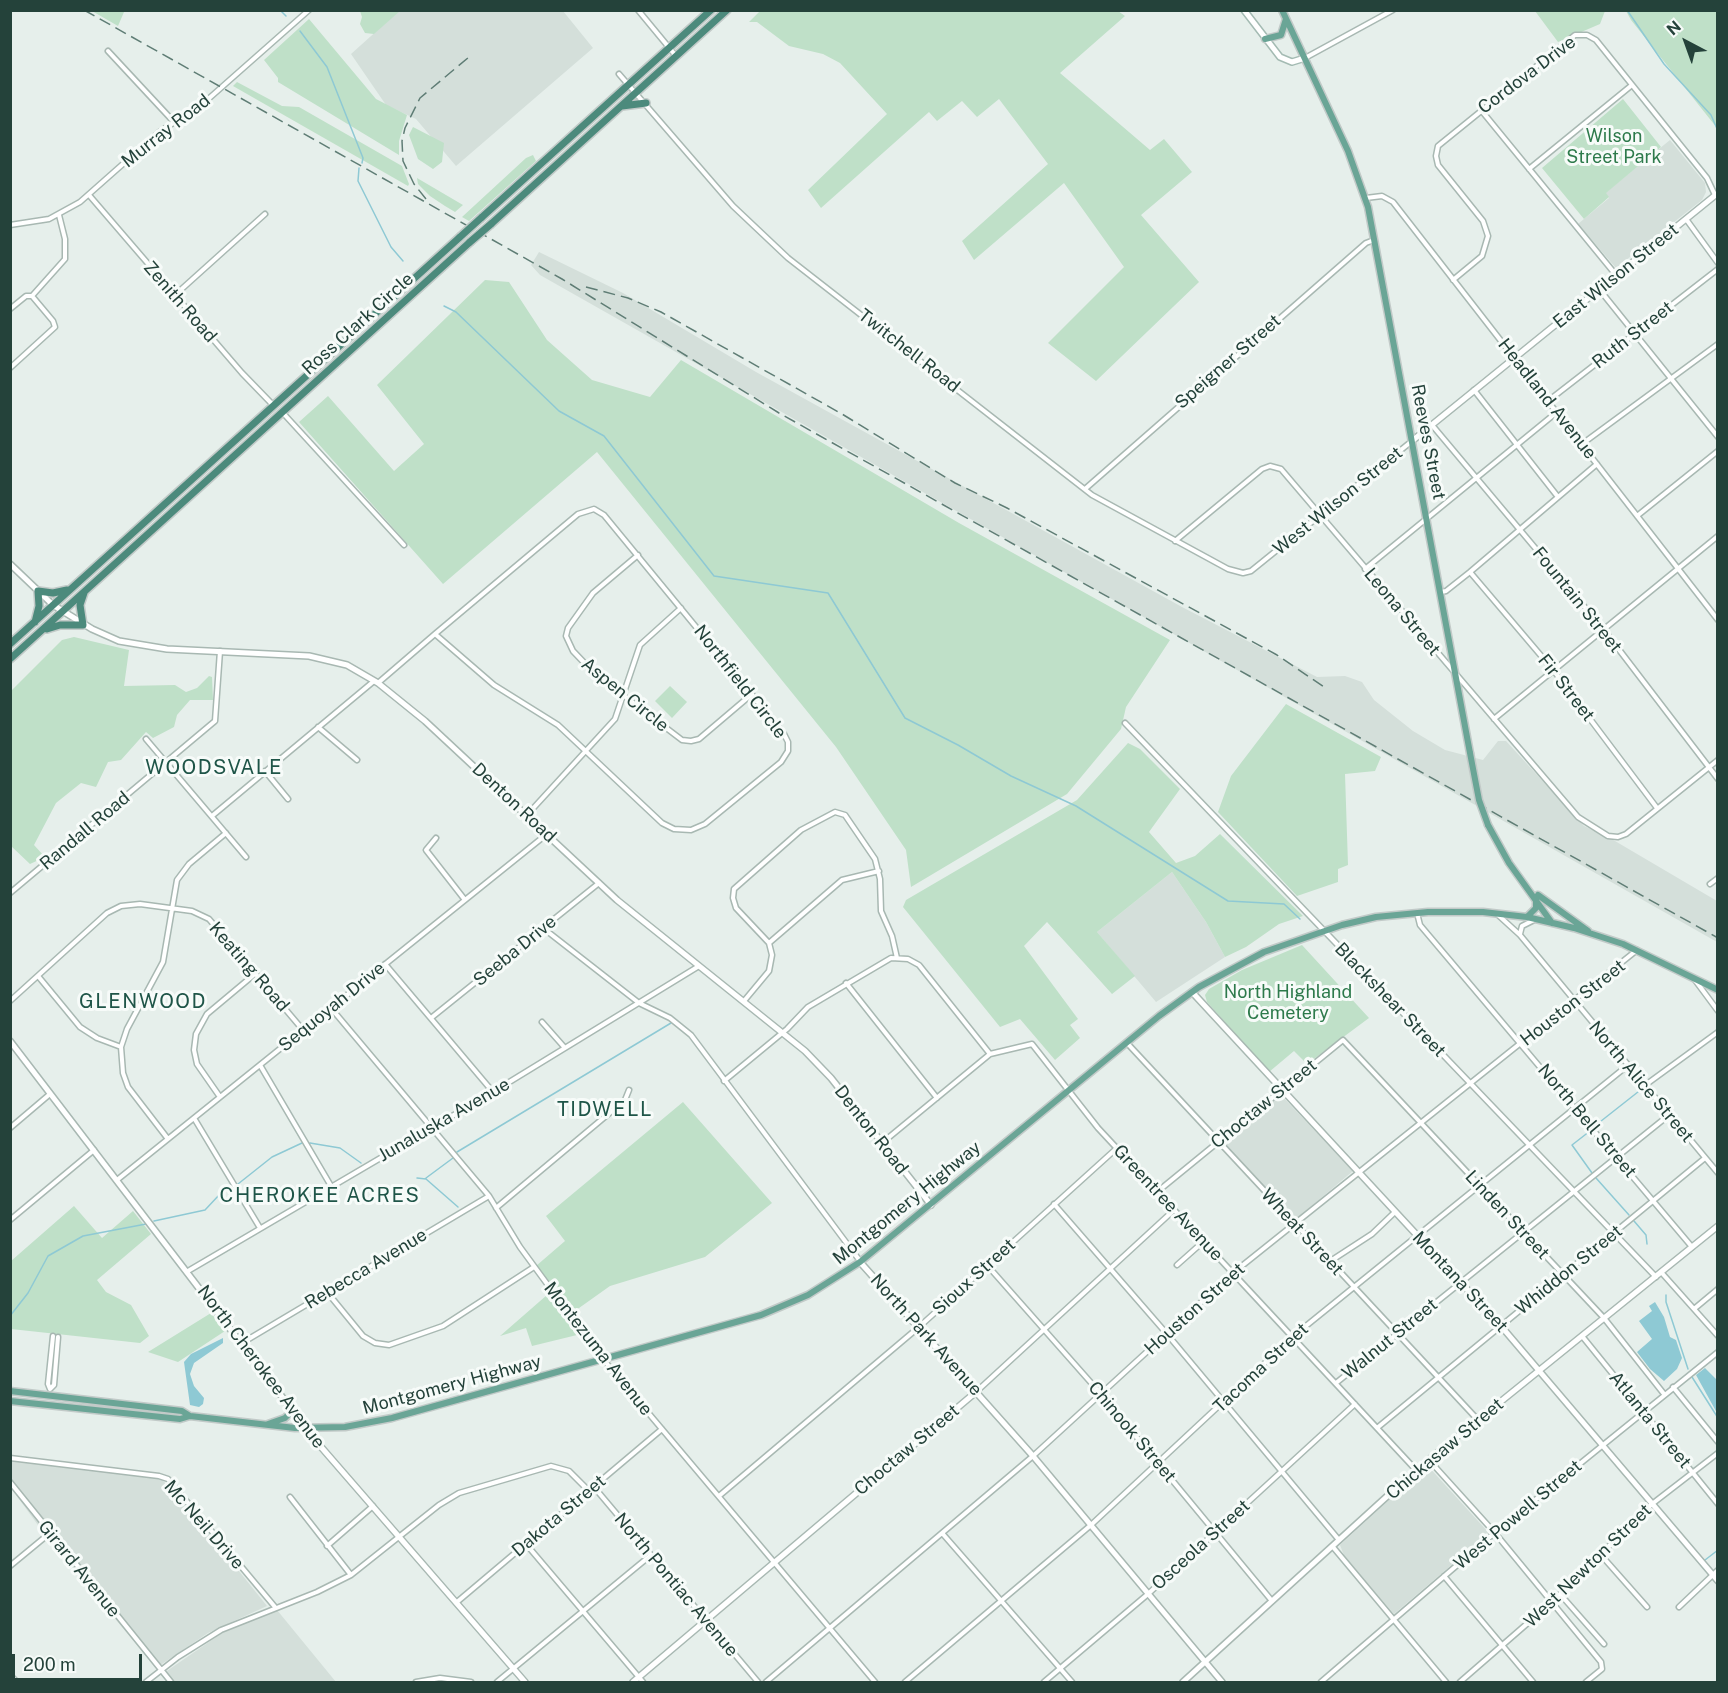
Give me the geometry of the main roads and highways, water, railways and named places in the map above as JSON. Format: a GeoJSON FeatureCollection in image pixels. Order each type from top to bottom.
{"type":"FeatureCollection","features":[{"type":"Feature","properties":{"kind":"highway","name":"Ross Clark Circle"},"geometry":{"type":"LineString","coordinates":[[12,644],[711,10]]}},
{"type":"Feature","properties":{"kind":"highway","name":"Ross Clark Circle"},"geometry":{"type":"LineString","coordinates":[[13,657],[726,10]]}},
{"type":"Feature","properties":{"kind":"highway"},"geometry":{"type":"LineString","coordinates":[[620,107],[632,103],[646,103]]}},
{"type":"Feature","properties":{"kind":"highway"},"geometry":{"type":"LineString","coordinates":[[274,406],[283,412]]}},
{"type":"Feature","properties":{"kind":"highway"},"geometry":{"type":"LineString","coordinates":[[220,454],[227,462]]}},
{"type":"Feature","properties":{"kind":"highway"},"geometry":{"type":"LineString","coordinates":[[154,514],[158,525]]}},
{"type":"Feature","properties":{"kind":"highway"},"geometry":{"type":"LineString","coordinates":[[35,622],[39,606],[38,591],[53,594],[72,588]]}},
{"type":"Feature","properties":{"kind":"highway"},"geometry":{"type":"LineString","coordinates":[[41,631],[60,625],[83,624],[80,605],[84,591]]}},
{"type":"Feature","properties":{"kind":"highway"},"geometry":{"type":"LineString","coordinates":[[12,644],[13,657]]}},
{"type":"Feature","properties":{"kind":"main road","name":"Reeves Street"},"geometry":{"type":"LineString","coordinates":[[1282,10],[1348,151],[1366,198],[1479,800],[1488,825],[1503,854],[1536,897],[1541,919]]}},
{"type":"Feature","properties":{"kind":"main road"},"geometry":{"type":"LineString","coordinates":[[1265,39],[1281,35],[1286,18]]}},
{"type":"Feature","properties":{"kind":"main road","name":"Reeves Street"},"geometry":{"type":"LineString","coordinates":[[1524,883],[1544,901],[1593,934]]}},
{"type":"Feature","properties":{"kind":"main road"},"geometry":{"type":"LineString","coordinates":[[1527,917],[1536,908],[1536,897]]}},
{"type":"Feature","properties":{"kind":"main road"},"geometry":{"type":"LineString","coordinates":[[1541,919],[1549,910],[1544,901]]}},
{"type":"Feature","properties":{"kind":"main road","name":"Montgomery Highway"},"geometry":{"type":"LineString","coordinates":[[10,1391],[50,1392],[182,1412],[190,1416],[265,1425],[306,1428],[345,1427],[375,1422],[605,1359],[777,1309],[828,1284],[860,1262],[1192,992],[1252,957],[1322,930],[1376,917],[1417,912],[1527,917],[1593,934]]}},
{"type":"Feature","properties":{"kind":"main road"},"geometry":{"type":"LineString","coordinates":[[1593,934],[1638,950],[1718,990]]}},
{"type":"Feature","properties":{"kind":"main road","name":"Montgomery Highway"},"geometry":{"type":"LineString","coordinates":[[10,1401],[180,1419],[190,1416]]}},
{"type":"Feature","properties":{"kind":"main road"},"geometry":{"type":"LineString","coordinates":[[265,1425],[285,1418],[289,1414],[289,1404]]}},
{"type":"Feature","properties":{"kind":"water"},"geometry":{"type":"Polygon","coordinates":[[[1655,1302],[1664,1317],[1670,1337],[1676,1340],[1682,1358],[1677,1369],[1664,1381],[1650,1369],[1637,1352],[1652,1339],[1639,1321],[1652,1311],[1649,1306],[1655,1302]]]}},
{"type":"Feature","properties":{"kind":"water"},"geometry":{"type":"Polygon","coordinates":[[[223,1338],[223,1343],[194,1363],[190,1374],[194,1386],[204,1398],[203,1404],[199,1407],[190,1405],[184,1362],[191,1354],[223,1338]]]}},
{"type":"Feature","properties":{"kind":"water"},"geometry":{"type":"Polygon","coordinates":[[[1705,1368],[1717,1380],[1717,1413],[1696,1375],[1705,1368]]]}},
{"type":"Feature","properties":{"kind":"waterway"},"geometry":{"type":"LineString","coordinates":[[280,10],[286,16]]}},
{"type":"Feature","properties":{"kind":"waterway"},"geometry":{"type":"LineString","coordinates":[[1627,10],[1664,64],[1711,115],[1718,131]]}},
{"type":"Feature","properties":{"kind":"waterway"},"geometry":{"type":"LineString","coordinates":[[300,31],[327,67],[363,158],[362,163]]}},
{"type":"Feature","properties":{"kind":"waterway"},"geometry":{"type":"LineString","coordinates":[[359,168],[358,181],[391,247],[403,261]]}},
{"type":"Feature","properties":{"kind":"waterway"},"geometry":{"type":"LineString","coordinates":[[444,306],[456,312],[559,411],[604,436],[714,576],[828,593],[905,718],[1011,776],[1076,806],[1228,901],[1284,904],[1300,919]]}},
{"type":"Feature","properties":{"kind":"waterway"},"geometry":{"type":"LineString","coordinates":[[457,1152],[671,1023]]}},
{"type":"Feature","properties":{"kind":"waterway"},"geometry":{"type":"LineString","coordinates":[[1596,1125],[1643,1088]]}},
{"type":"Feature","properties":{"kind":"waterway"},"geometry":{"type":"LineString","coordinates":[[1590,1131],[1572,1145],[1592,1173]]}},
{"type":"Feature","properties":{"kind":"waterway"},"geometry":{"type":"LineString","coordinates":[[238,1184],[272,1157],[302,1143]]}},
{"type":"Feature","properties":{"kind":"waterway"},"geometry":{"type":"LineString","coordinates":[[310,1143],[340,1148],[361,1163]]}},
{"type":"Feature","properties":{"kind":"waterway"},"geometry":{"type":"LineString","coordinates":[[426,1178],[453,1158]]}},
{"type":"Feature","properties":{"kind":"waterway"},"geometry":{"type":"LineString","coordinates":[[417,1178],[426,1179],[458,1207]]}},
{"type":"Feature","properties":{"kind":"waterway"},"geometry":{"type":"LineString","coordinates":[[1596,1178],[1629,1215]]}},
{"type":"Feature","properties":{"kind":"waterway"},"geometry":{"type":"LineString","coordinates":[[154,1221],[205,1210],[220,1194],[231,1187]]}},
{"type":"Feature","properties":{"kind":"waterway"},"geometry":{"type":"LineString","coordinates":[[1634,1221],[1646,1235],[1647,1244]]}},
{"type":"Feature","properties":{"kind":"waterway"},"geometry":{"type":"LineString","coordinates":[[10,1316],[28,1293],[48,1256],[83,1236],[146,1224]]}},
{"type":"Feature","properties":{"kind":"waterway"},"geometry":{"type":"LineString","coordinates":[[1666,1295],[1666,1302],[1688,1369]]}},
{"type":"Feature","properties":{"kind":"waterway"},"geometry":{"type":"LineString","coordinates":[[1692,1377],[1718,1418]]}},
{"type":"Feature","properties":{"kind":"waterway"},"geometry":{"type":"LineString","coordinates":[[1705,1560],[1718,1550]]}},
{"type":"Feature","properties":{"kind":"railway"},"geometry":{"type":"LineString","coordinates":[[84,10],[562,279],[779,413],[1718,938]]}},
{"type":"Feature","properties":{"kind":"railway"},"geometry":{"type":"LineString","coordinates":[[426,199],[414,184],[403,161],[402,141],[405,128],[420,98],[469,57]]}},
{"type":"Feature","properties":{"kind":"railway"},"geometry":{"type":"LineString","coordinates":[[586,287],[628,298],[661,312],[842,414],[955,483],[1007,508],[1277,655],[1324,687]]}},
{"type":"Feature","properties":{"kind":"district","name":"WOODSVALE"},"geometry":{"type":"Point","coordinates":[214,768]}},
{"type":"Feature","properties":{"kind":"district","name":"GLENWOOD"},"geometry":{"type":"Point","coordinates":[143,1002]}},
{"type":"Feature","properties":{"kind":"district","name":"TIDWELL"},"geometry":{"type":"Point","coordinates":[605,1110]}},
{"type":"Feature","properties":{"kind":"district","name":"CHEROKEE ACRES"},"geometry":{"type":"Point","coordinates":[320,1196]}},
{"type":"Feature","properties":{"kind":"park label","name":"Wilson Street Park"},"geometry":{"type":"Point","coordinates":[1614,146]}},
{"type":"Feature","properties":{"kind":"park label","name":"North Highland Cemetery"},"geometry":{"type":"Point","coordinates":[1288,1002]}}]}
